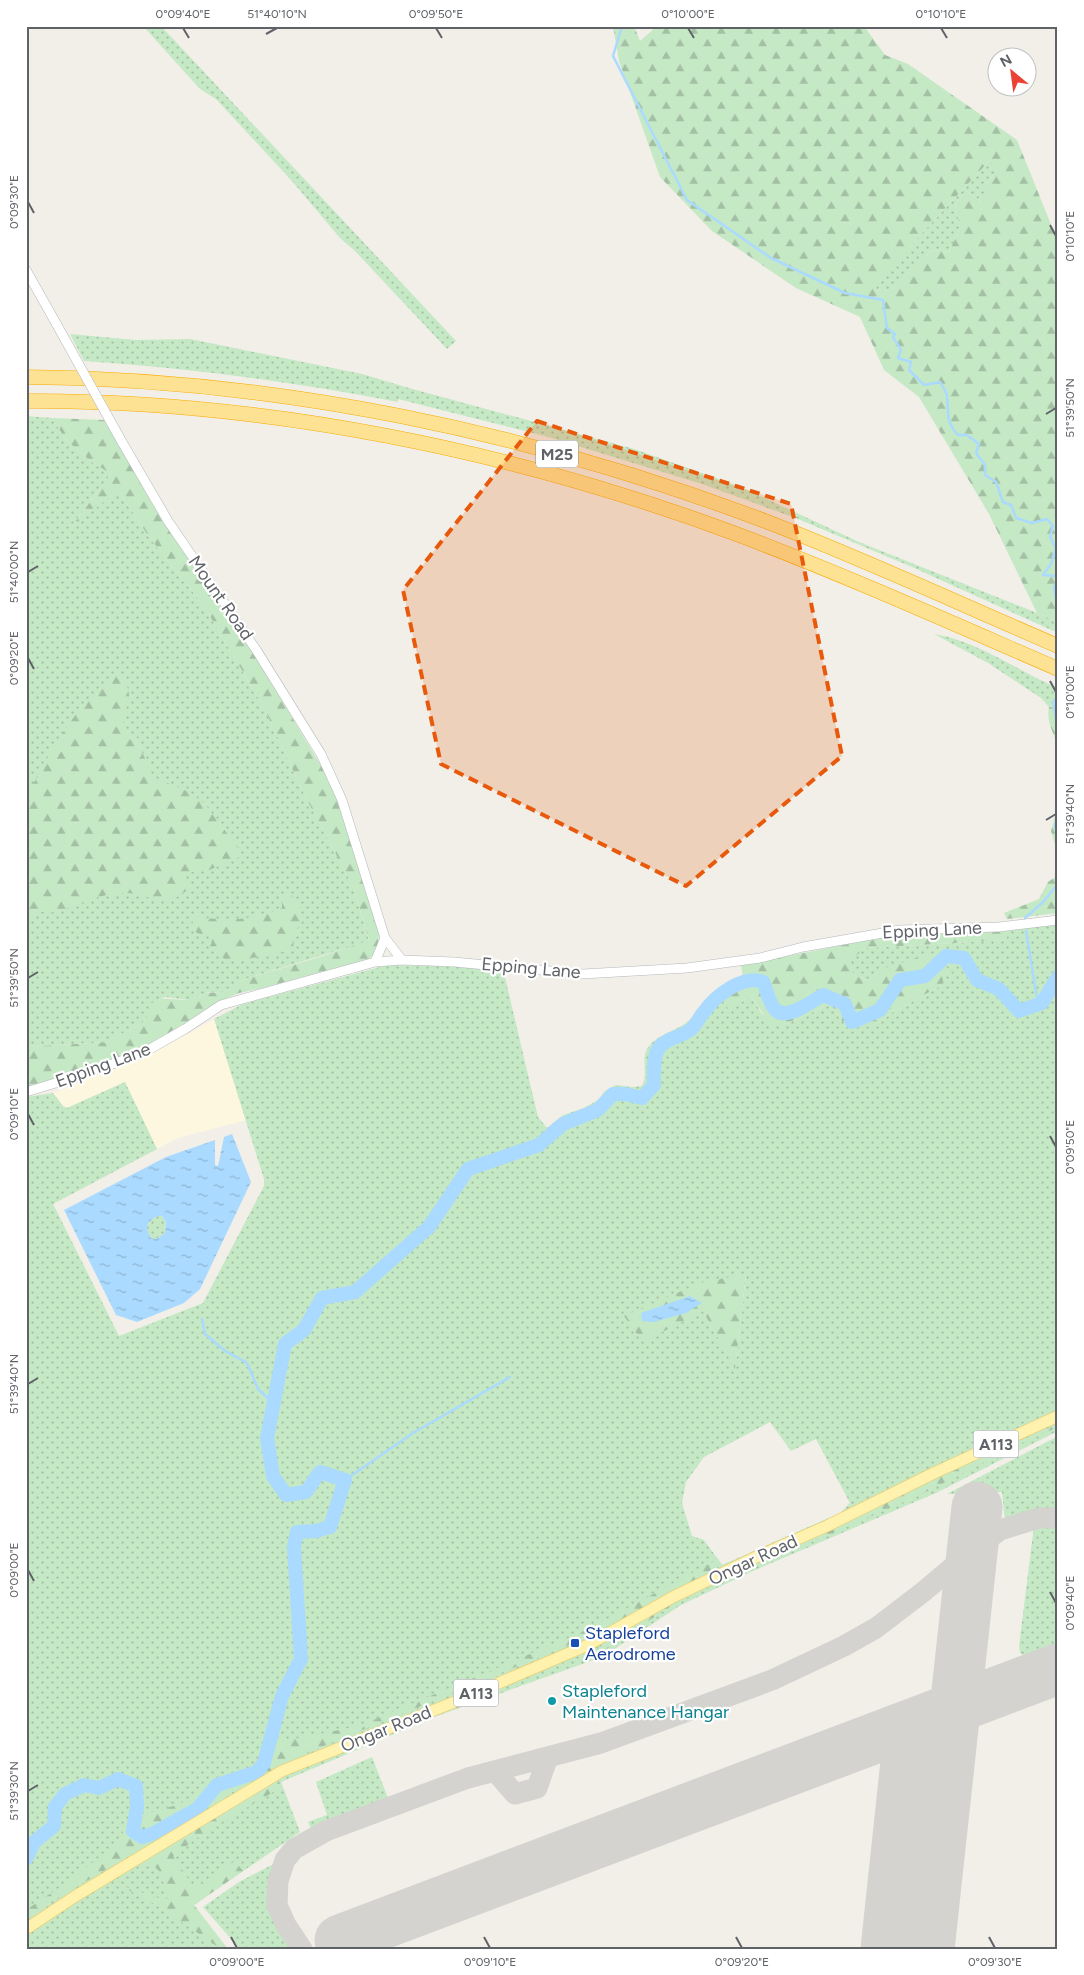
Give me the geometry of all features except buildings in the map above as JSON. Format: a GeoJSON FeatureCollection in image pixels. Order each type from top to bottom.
{"type":"FeatureCollection","features":[{"type":"Feature","properties":{"kind":"highway","name":"M25"},"geometry":{"type":"LineString","coordinates":[[26,377],[118,379],[243,390],[367,410],[522,444],[643,479],[763,520],[919,584],[1058,646]]}},
{"type":"Feature","properties":{"kind":"highway","name":"M25"},"geometry":{"type":"LineString","coordinates":[[26,400],[158,406],[283,419],[385,436],[521,467],[618,494],[737,534],[855,581],[1058,669]]}},
{"type":"Feature","properties":{"kind":"main road","name":"Ongar Road"},"geometry":{"type":"LineString","coordinates":[[26,1929],[74,1897],[282,1771],[588,1646],[673,1597],[1058,1416]]}},
{"type":"Feature","properties":{"kind":"street","name":"Mount Road"},"geometry":{"type":"LineString","coordinates":[[26,270],[168,521],[257,651],[321,754],[342,800],[385,938],[402,960]]}},
{"type":"Feature","properties":{"kind":"street","name":"Epping Lane"},"geometry":{"type":"LineString","coordinates":[[26,1092],[141,1054],[185,1029],[221,1005],[375,962],[402,960],[483,964],[571,974],[687,968],[760,958],[803,947],[900,930],[999,927],[1058,920]]}},
{"type":"Feature","properties":{"kind":"street"},"geometry":{"type":"LineString","coordinates":[[375,962],[385,938]]}},
{"type":"Feature","properties":{"kind":"highlighted area"},"geometry":{"type":"Polygon","coordinates":[[[537,421],[791,504],[842,756],[686,886],[441,764],[403,590],[537,421]]]}},
{"type":"Feature","properties":{"kind":"shaded area"},"geometry":{"type":"Polygon","coordinates":[[[214,1019],[247,1120],[181,1137],[157,1149],[125,1082],[67,1108],[63,1106],[53,1093],[161,1049],[214,1019]]]}},
{"type":"Feature","properties":{"kind":"green space"},"geometry":{"type":"Polygon","coordinates":[[[143,26],[161,26],[456,341],[447,349],[355,251],[340,238],[292,181],[216,99],[200,89],[143,26]]]}},
{"type":"Feature","properties":{"kind":"green space"},"geometry":{"type":"Polygon","coordinates":[[[613,26],[634,26],[640,41],[657,26],[864,26],[885,55],[908,64],[1017,140],[1058,242],[1058,622],[1037,613],[989,514],[919,397],[884,370],[860,317],[796,288],[712,231],[660,177],[619,61],[613,26]],[[990,160],[912,244],[875,289],[890,291],[932,250],[949,252],[960,228],[955,205],[966,191],[986,204],[987,183],[997,170],[990,160]]]}},
{"type":"Feature","properties":{"kind":"green space"},"geometry":{"type":"Polygon","coordinates":[[[990,160],[997,170],[987,183],[986,204],[966,191],[955,205],[960,228],[949,252],[932,250],[890,291],[874,289],[912,244],[990,160]]]}},
{"type":"Feature","properties":{"kind":"green space"},"geometry":{"type":"Polygon","coordinates":[[[70,334],[135,340],[190,339],[362,374],[634,449],[741,487],[859,542],[1058,622],[1058,633],[912,567],[798,519],[702,484],[545,436],[398,399],[398,402],[281,382],[203,372],[84,361],[70,334]]]}},
{"type":"Feature","properties":{"kind":"green space"},"geometry":{"type":"Polygon","coordinates":[[[26,416],[52,418],[66,440],[92,462],[111,474],[71,527],[118,490],[149,537],[204,606],[263,706],[306,798],[353,886],[369,941],[242,980],[232,988],[220,993],[208,992],[191,1000],[165,997],[153,1003],[147,1020],[107,1042],[26,1047],[26,416]]]}},
{"type":"Feature","properties":{"kind":"green space"},"geometry":{"type":"Polygon","coordinates":[[[52,418],[104,420],[153,505],[257,659],[332,784],[379,934],[377,948],[369,959],[239,993],[220,1001],[140,1051],[26,1089],[26,1047],[107,1042],[147,1020],[148,1010],[156,1000],[185,1000],[206,993],[218,993],[231,988],[242,980],[369,940],[353,886],[306,798],[263,706],[204,606],[149,537],[118,490],[69,530],[111,474],[92,462],[66,440],[52,418]]]}},
{"type":"Feature","properties":{"kind":"green space"},"geometry":{"type":"Polygon","coordinates":[[[934,634],[966,643],[1058,688],[1058,708],[1049,707],[1041,698],[988,663],[934,634]]]}},
{"type":"Feature","properties":{"kind":"green space"},"geometry":{"type":"Polygon","coordinates":[[[115,674],[125,681],[129,692],[128,704],[123,720],[124,725],[131,734],[139,739],[153,777],[189,792],[204,803],[239,849],[238,858],[209,870],[192,872],[183,878],[191,887],[171,900],[163,901],[123,893],[98,897],[56,912],[41,912],[26,917],[26,790],[38,777],[57,742],[80,710],[97,689],[115,674]]]}},
{"type":"Feature","properties":{"kind":"green space"},"geometry":{"type":"Polygon","coordinates":[[[1049,707],[1058,708],[1058,748],[1049,723],[1049,707]]]}},
{"type":"Feature","properties":{"kind":"green space"},"geometry":{"type":"Polygon","coordinates":[[[1058,805],[1058,854],[1051,831],[1058,805]]]}},
{"type":"Feature","properties":{"kind":"green space"},"geometry":{"type":"Polygon","coordinates":[[[1058,875],[1058,913],[1007,919],[1004,913],[1039,899],[1048,882],[1058,875]]]}},
{"type":"Feature","properties":{"kind":"green space"},"geometry":{"type":"Polygon","coordinates":[[[287,895],[293,896],[298,905],[302,922],[294,933],[293,950],[237,961],[226,960],[209,948],[212,942],[211,937],[197,933],[193,927],[195,916],[216,919],[239,919],[272,912],[282,908],[282,899],[287,895]]]}},
{"type":"Feature","properties":{"kind":"green space"},"geometry":{"type":"Polygon","coordinates":[[[1058,923],[1058,1431],[936,1493],[755,1570],[681,1605],[602,1657],[437,1716],[281,1782],[300,1832],[194,1905],[227,1949],[26,1949],[26,1097],[53,1093],[63,1106],[67,1108],[125,1082],[157,1149],[53,1204],[119,1336],[203,1303],[264,1186],[264,1179],[214,1019],[243,1004],[387,965],[503,969],[538,1117],[547,1128],[563,1115],[584,1108],[598,1100],[605,1091],[616,1085],[642,1086],[645,1077],[645,1055],[650,1045],[659,1037],[682,1026],[720,990],[729,1010],[751,996],[762,1014],[783,1025],[831,1004],[841,1020],[874,1026],[893,1012],[942,985],[885,968],[868,981],[854,975],[848,962],[865,948],[1007,940],[1007,930],[1058,923]],[[746,1275],[703,1311],[735,1368],[746,1275]],[[770,1422],[704,1457],[686,1482],[682,1503],[692,1536],[704,1540],[722,1565],[840,1513],[850,1503],[816,1439],[791,1451],[770,1422]]]}},
{"type":"Feature","properties":{"kind":"green space"},"geometry":{"type":"Polygon","coordinates":[[[1007,930],[1007,940],[865,948],[849,962],[854,975],[868,981],[885,968],[928,954],[953,972],[943,979],[942,985],[893,1012],[874,1026],[853,1028],[841,1020],[831,1004],[783,1025],[772,1027],[751,996],[729,1011],[720,990],[743,977],[741,965],[879,938],[1007,930]]]}},
{"type":"Feature","properties":{"kind":"green space"},"geometry":{"type":"Polygon","coordinates":[[[158,1216],[162,1216],[166,1222],[165,1233],[156,1239],[150,1238],[147,1231],[149,1222],[158,1216]]]}},
{"type":"Feature","properties":{"kind":"green space"},"geometry":{"type":"Polygon","coordinates":[[[746,1274],[735,1369],[703,1311],[643,1342],[624,1316],[700,1283],[746,1274]]]}},
{"type":"Feature","properties":{"kind":"green space"},"geometry":{"type":"Polygon","coordinates":[[[1058,1424],[1058,1427],[1028,1440],[920,1495],[676,1603],[605,1649],[597,1647],[666,1605],[744,1567],[841,1526],[902,1494],[1058,1424]]]}},
{"type":"Feature","properties":{"kind":"green space"},"geometry":{"type":"Polygon","coordinates":[[[1058,1436],[1058,1512],[1044,1511],[1031,1513],[1005,1522],[1002,1492],[947,1494],[1058,1436]]]}},
{"type":"Feature","properties":{"kind":"green space"},"geometry":{"type":"Polygon","coordinates":[[[1050,1523],[1058,1525],[1058,1644],[1025,1656],[1020,1653],[1019,1646],[1034,1526],[1050,1523]]]}},
{"type":"Feature","properties":{"kind":"green space"},"geometry":{"type":"Polygon","coordinates":[[[718,1559],[722,1565],[588,1637],[321,1747],[249,1782],[148,1845],[49,1903],[26,1920],[26,1910],[75,1877],[119,1841],[129,1819],[180,1804],[222,1776],[253,1768],[279,1742],[359,1726],[585,1631],[718,1559]]]}},
{"type":"Feature","properties":{"kind":"green space"},"geometry":{"type":"Polygon","coordinates":[[[372,1757],[388,1798],[311,1828],[308,1822],[327,1815],[316,1782],[372,1757]]]}},
{"type":"Feature","properties":{"kind":"green space"},"geometry":{"type":"Polygon","coordinates":[[[278,1780],[282,1787],[205,1832],[173,1856],[194,1888],[235,1861],[243,1871],[194,1905],[228,1949],[221,1949],[160,1907],[117,1884],[168,1901],[161,1873],[153,1865],[134,1868],[105,1887],[103,1884],[278,1780]]]}},
{"type":"Feature","properties":{"kind":"green space"},"geometry":{"type":"Polygon","coordinates":[[[279,1861],[269,1884],[270,1905],[292,1949],[240,1949],[203,1907],[239,1882],[279,1861]]]}},
{"type":"Feature","properties":{"kind":"water"},"geometry":{"type":"Polygon","coordinates":[[[232,1134],[251,1182],[200,1289],[184,1303],[137,1322],[116,1315],[64,1210],[166,1157],[215,1140],[215,1165],[218,1166],[224,1137],[232,1134]],[[158,1216],[149,1222],[147,1228],[151,1238],[156,1239],[165,1233],[166,1222],[162,1216],[158,1216]]]}},
{"type":"Feature","properties":{"kind":"water"},"geometry":{"type":"Polygon","coordinates":[[[690,1296],[702,1303],[686,1313],[654,1322],[642,1321],[641,1313],[690,1296]]]}},
{"type":"Feature","properties":{"kind":"waterway"},"geometry":{"type":"LineString","coordinates":[[622,26],[613,56],[687,200],[771,258],[845,293],[883,300],[887,328],[895,334],[893,337],[901,350],[898,358],[911,362],[909,370],[924,385],[940,382],[947,394],[948,417],[951,425],[958,435],[967,435],[979,444],[976,453],[985,465],[985,475],[996,482],[1003,502],[1011,505],[1016,518],[1032,523],[1047,519],[1053,526],[1050,537],[1056,548],[1051,564],[1043,575],[1058,576]]}},
{"type":"Feature","properties":{"kind":"waterway"},"geometry":{"type":"LineString","coordinates":[[1058,578],[1054,588],[1058,609]]}},
{"type":"Feature","properties":{"kind":"waterway"},"geometry":{"type":"LineString","coordinates":[[1058,697],[1053,702],[1058,730]]}},
{"type":"Feature","properties":{"kind":"waterway"},"geometry":{"type":"LineString","coordinates":[[1058,812],[1055,827],[1058,838]]}},
{"type":"Feature","properties":{"kind":"waterway"},"geometry":{"type":"LineString","coordinates":[[1025,918],[1043,902],[1058,884]]}},
{"type":"Feature","properties":{"kind":"waterway"},"geometry":{"type":"LineString","coordinates":[[1026,931],[1038,1004]]}},
{"type":"Feature","properties":{"kind":"waterway"},"geometry":{"type":"LineString","coordinates":[[26,1859],[34,1842],[54,1826],[55,1807],[65,1794],[84,1785],[99,1788],[118,1779],[136,1786],[137,1807],[133,1831],[142,1837],[152,1834],[197,1809],[217,1785],[257,1772],[264,1763],[282,1696],[301,1659],[294,1547],[297,1532],[316,1531],[330,1527],[345,1480],[320,1472],[306,1492],[286,1495],[273,1476],[267,1438],[285,1344],[304,1330],[322,1298],[355,1292],[429,1227],[468,1169],[539,1145],[563,1124],[598,1110],[613,1094],[625,1094],[642,1098],[654,1085],[655,1058],[658,1049],[666,1042],[690,1030],[722,993],[747,981],[763,982],[770,1002],[778,1012],[784,1013],[798,1010],[823,995],[845,1004],[852,1022],[880,1010],[900,980],[925,976],[946,956],[964,958],[977,980],[999,989],[1019,1011],[1042,1003],[1058,977]]}},
{"type":"Feature","properties":{"kind":"waterway"},"geometry":{"type":"LineString","coordinates":[[202,1319],[205,1334],[225,1351],[247,1363],[258,1389],[274,1404]]}},
{"type":"Feature","properties":{"kind":"waterway"},"geometry":{"type":"LineString","coordinates":[[345,1480],[413,1433],[510,1377]]}},
{"type":"Feature","properties":{"kind":"taxiway"},"geometry":{"type":"LineString","coordinates":[[302,1949],[286,1925],[277,1905],[278,1881],[285,1860],[294,1849],[326,1831],[468,1778],[601,1743],[772,1680],[844,1646],[876,1628],[1000,1530],[1039,1518],[1058,1518]]}},
{"type":"Feature","properties":{"kind":"taxiway"},"geometry":{"type":"LineString","coordinates":[[943,1576],[955,1568],[965,1572],[969,1581]]}},
{"type":"Feature","properties":{"kind":"taxiway"},"geometry":{"type":"LineString","coordinates":[[495,1771],[515,1794],[537,1788],[548,1757]]}},
{"type":"Feature","properties":{"kind":"runway"},"geometry":{"type":"LineString","coordinates":[[929,1949],[977,1507]]}},
{"type":"Feature","properties":{"kind":"runway"},"geometry":{"type":"LineString","coordinates":[[340,1940],[1058,1669]]}},
{"type":"Feature","properties":{"kind":"runway"},"geometry":{"type":"LineString","coordinates":[[886,1949],[909,1734]]}},
{"type":"Feature","properties":{"kind":"place","name":"Stapleford Aerodrome"},"geometry":{"type":"Point","coordinates":[575,1643]}},
{"type":"Feature","properties":{"kind":"place","name":"Stapleford Maintenance Hangar"},"geometry":{"type":"Point","coordinates":[552,1701]}}]}
